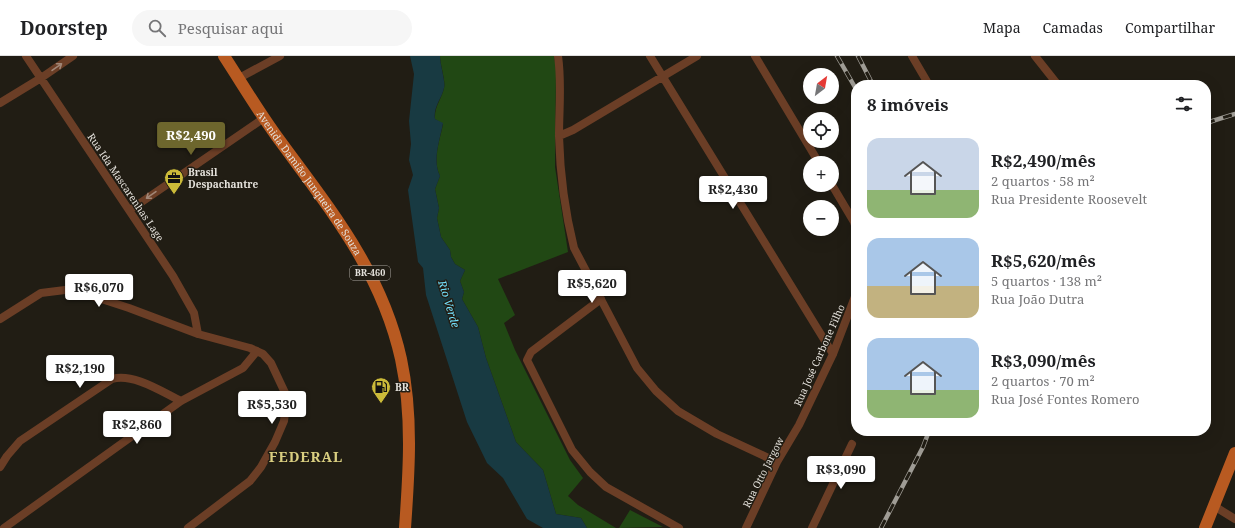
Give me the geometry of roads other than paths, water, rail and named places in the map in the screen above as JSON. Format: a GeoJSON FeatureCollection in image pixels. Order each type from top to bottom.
{"type":"FeatureCollection","features":[{"type":"Feature","properties":{"kind":"main road","name":"Avenida Damião Junqueira de Souza"},"geometry":{"type":"LineString","coordinates":[[224,56],[264,118],[348,235],[379,292],[390,321],[401,359],[408,413],[409,443],[405,528]]}},
{"type":"Feature","properties":{"kind":"main road"},"geometry":{"type":"LineString","coordinates":[[1205,528],[1235,453]]}},
{"type":"Feature","properties":{"kind":"street","name":"Rua Ida Mascarenhas Lage"},"geometry":{"type":"LineString","coordinates":[[26,56],[130,210],[188,300],[194,313],[198,334]]}},
{"type":"Feature","properties":{"kind":"street"},"geometry":{"type":"LineString","coordinates":[[0,103],[73,56]]}},
{"type":"Feature","properties":{"kind":"street"},"geometry":{"type":"LineString","coordinates":[[239,78],[280,56]]}},
{"type":"Feature","properties":{"kind":"street"},"geometry":{"type":"LineString","coordinates":[[558,56],[561,91],[559,136],[563,182],[572,241],[574,248],[637,368],[656,391],[685,415],[717,434],[777,462]]}},
{"type":"Feature","properties":{"kind":"street"},"geometry":{"type":"LineString","coordinates":[[650,56],[833,354]]}},
{"type":"Feature","properties":{"kind":"street"},"geometry":{"type":"LineString","coordinates":[[559,136],[573,130],[697,56]]}},
{"type":"Feature","properties":{"kind":"street"},"geometry":{"type":"LineString","coordinates":[[756,56],[815,156]]}},
{"type":"Feature","properties":{"kind":"street"},"geometry":{"type":"LineString","coordinates":[[912,56],[926,80]]}},
{"type":"Feature","properties":{"kind":"street"},"geometry":{"type":"LineString","coordinates":[[1035,56],[1054,80]]}},
{"type":"Feature","properties":{"kind":"street"},"geometry":{"type":"LineString","coordinates":[[130,210],[264,118]]}},
{"type":"Feature","properties":{"kind":"street"},"geometry":{"type":"LineString","coordinates":[[836,192],[851,217]]}},
{"type":"Feature","properties":{"kind":"street"},"geometry":{"type":"LineString","coordinates":[[0,319],[35,295],[50,291],[65,290],[100,298],[198,334],[256,351],[271,363],[287,397],[286,414],[280,432],[267,457],[250,481],[188,528]]}},
{"type":"Feature","properties":{"kind":"street"},"geometry":{"type":"LineString","coordinates":[[601,299],[531,352],[527,360],[572,450],[590,472],[606,487],[679,528]]}},
{"type":"Feature","properties":{"kind":"street","name":"Rua José Carbone Filho"},"geometry":{"type":"LineString","coordinates":[[799,425],[833,354],[851,307]]}},
{"type":"Feature","properties":{"kind":"street"},"geometry":{"type":"LineString","coordinates":[[4,528],[181,401],[243,368],[256,351]]}},
{"type":"Feature","properties":{"kind":"street"},"geometry":{"type":"LineString","coordinates":[[0,467],[20,441],[112,380],[119,378],[136,381],[181,401]]}},
{"type":"Feature","properties":{"kind":"street","name":"Rua Otto Jargow"},"geometry":{"type":"LineString","coordinates":[[746,528],[777,462],[799,425]]}},
{"type":"Feature","properties":{"kind":"street"},"geometry":{"type":"LineString","coordinates":[[812,528],[852,444]]}},
{"type":"Feature","properties":{"kind":"street"},"geometry":{"type":"LineString","coordinates":[[1214,506],[1235,519]]}},
{"type":"Feature","properties":{"kind":"water","name":"Rio Verde"},"geometry":{"type":"Polygon","coordinates":[[[410,56],[440,56],[444,86],[435,110],[435,119],[443,123],[437,157],[440,176],[435,189],[439,208],[437,218],[441,237],[450,250],[451,257],[455,264],[465,270],[460,281],[464,292],[462,299],[478,327],[486,358],[516,442],[543,470],[556,514],[581,518],[587,528],[543,528],[527,519],[503,478],[487,463],[467,422],[426,295],[423,268],[418,262],[408,190],[413,175],[409,160],[411,144],[409,121],[414,74],[410,56]]]}},
{"type":"Feature","properties":{"kind":"railway"},"geometry":{"type":"LineString","coordinates":[[837,56],[851,80]]}},
{"type":"Feature","properties":{"kind":"railway"},"geometry":{"type":"LineString","coordinates":[[858,56],[870,80]]}},
{"type":"Feature","properties":{"kind":"railway"},"geometry":{"type":"LineString","coordinates":[[1211,121],[1235,114]]}},
{"type":"Feature","properties":{"kind":"railway"},"geometry":{"type":"LineString","coordinates":[[881,528],[923,447],[927,436]]}},
{"type":"Feature","properties":{"kind":"place","name":"Brasil Despachantre"},"geometry":{"type":"Point","coordinates":[174,195]}},
{"type":"Feature","properties":{"kind":"place","name":"BR"},"geometry":{"type":"Point","coordinates":[381,404]}},
{"type":"Feature","properties":{"kind":"district","name":"FEDERAL"},"geometry":{"type":"Point","coordinates":[306,457]}}]}
